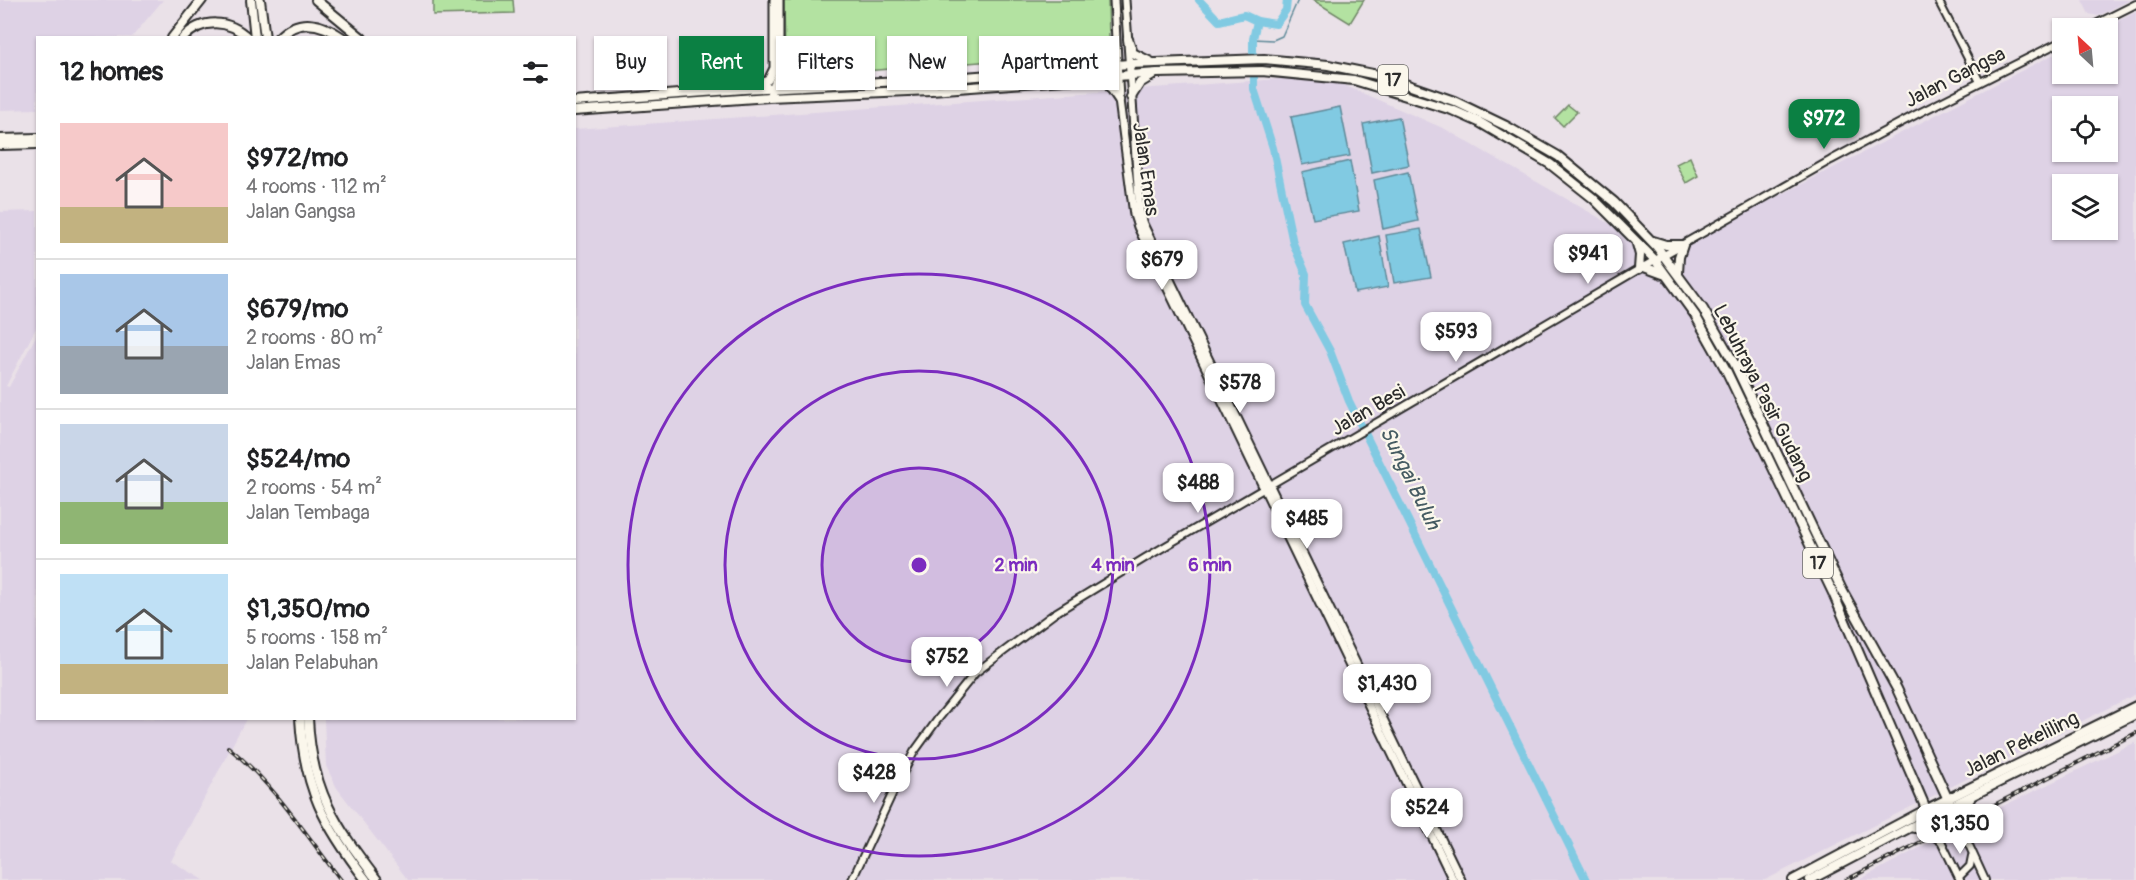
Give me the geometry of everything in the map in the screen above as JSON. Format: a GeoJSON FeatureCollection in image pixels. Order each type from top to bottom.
{"type":"FeatureCollection","features":[{"type":"Feature","properties":{"kind":"main road"},"geometry":{"type":"LineString","coordinates":[[174,36],[202,0]]}},
{"type":"Feature","properties":{"kind":"main road"},"geometry":{"type":"LineString","coordinates":[[251,0],[255,36]]}},
{"type":"Feature","properties":{"kind":"main road"},"geometry":{"type":"LineString","coordinates":[[260,0],[265,36]]}},
{"type":"Feature","properties":{"kind":"main road"},"geometry":{"type":"LineString","coordinates":[[316,0],[360,36]]}},
{"type":"Feature","properties":{"kind":"main road"},"geometry":{"type":"LineString","coordinates":[[764,81],[773,74],[774,68],[774,0]]}},
{"type":"Feature","properties":{"kind":"main road"},"geometry":{"type":"LineString","coordinates":[[779,0],[780,36]]}},
{"type":"Feature","properties":{"kind":"main road","name":"Jalan Emas"},"geometry":{"type":"LineString","coordinates":[[1114,0],[1115,36]]}},
{"type":"Feature","properties":{"kind":"main road","name":"Jalan Emas"},"geometry":{"type":"LineString","coordinates":[[1125,0],[1140,215],[1267,488]]}},
{"type":"Feature","properties":{"kind":"main road"},"geometry":{"type":"LineString","coordinates":[[186,36],[199,26],[220,23],[238,29],[246,36]]}},
{"type":"Feature","properties":{"kind":"main road"},"geometry":{"type":"LineString","coordinates":[[280,36],[290,27],[311,23],[322,25],[340,36]]}},
{"type":"Feature","properties":{"kind":"main road"},"geometry":{"type":"LineString","coordinates":[[1128,39],[1136,56],[1155,63]]}},
{"type":"Feature","properties":{"kind":"main road","name":"Lebuhraya Pasir Gudang"},"geometry":{"type":"LineString","coordinates":[[1119,65],[1264,59],[1298,61],[1358,70],[1416,87],[1482,114],[1558,156],[1614,202],[1664,255],[1712,323],[1734,363],[1837,579],[1897,689],[1950,802]]}},
{"type":"Feature","properties":{"kind":"main road","name":"Lebuhraya Pasir Gudang"},"geometry":{"type":"LineString","coordinates":[[1119,76],[1262,71],[1353,80],[1452,110],[1506,137],[1550,164],[1606,210],[1655,260],[1707,333],[1833,593],[1928,814]]}},
{"type":"Feature","properties":{"kind":"main road"},"geometry":{"type":"LineString","coordinates":[[1131,97],[1140,83],[1157,73]]}},
{"type":"Feature","properties":{"kind":"main road","name":"Lebuhraya Pasir Gudang"},"geometry":{"type":"LineString","coordinates":[[875,82],[979,76]]}},
{"type":"Feature","properties":{"kind":"main road"},"geometry":{"type":"LineString","coordinates":[[769,97],[776,80]]}},
{"type":"Feature","properties":{"kind":"main road","name":"Lebuhraya Pasir Gudang"},"geometry":{"type":"LineString","coordinates":[[576,111],[769,97],[979,86]]}},
{"type":"Feature","properties":{"kind":"main road","name":"Lebuhraya Pasir Gudang"},"geometry":{"type":"LineString","coordinates":[[764,88],[776,87]]}},
{"type":"Feature","properties":{"kind":"main road","name":"Lebuhraya Pasir Gudang"},"geometry":{"type":"LineString","coordinates":[[576,102],[731,90]]}},
{"type":"Feature","properties":{"kind":"main road"},"geometry":{"type":"LineString","coordinates":[[1112,90],[1119,100]]}},
{"type":"Feature","properties":{"kind":"main road","name":"Jalan Emas"},"geometry":{"type":"LineString","coordinates":[[1119,90],[1134,214],[1138,227],[1267,488]]}},
{"type":"Feature","properties":{"kind":"main road"},"geometry":{"type":"LineString","coordinates":[[691,93],[693,97],[691,103]]}},
{"type":"Feature","properties":{"kind":"main road"},"geometry":{"type":"LineString","coordinates":[[0,139],[36,138]]}},
{"type":"Feature","properties":{"kind":"main road"},"geometry":{"type":"LineString","coordinates":[[0,145],[36,144]]}},
{"type":"Feature","properties":{"kind":"main road"},"geometry":{"type":"LineString","coordinates":[[1651,240],[1666,245],[1683,245],[1679,257],[1678,273]]}},
{"type":"Feature","properties":{"kind":"main road"},"geometry":{"type":"LineString","coordinates":[[1636,242],[1640,252],[1641,268],[1656,270],[1667,276]]}},
{"type":"Feature","properties":{"kind":"main road"},"geometry":{"type":"LineString","coordinates":[[1267,488],[1453,880]]}},
{"type":"Feature","properties":{"kind":"main road"},"geometry":{"type":"LineString","coordinates":[[1267,488],[1461,880]]}},
{"type":"Feature","properties":{"kind":"main road","name":"Jalan Pekeliling"},"geometry":{"type":"LineString","coordinates":[[1793,880],[1827,867],[1910,828],[1962,792],[2136,706]]}},
{"type":"Feature","properties":{"kind":"main road","name":"Jalan Pekeliling"},"geometry":{"type":"LineString","coordinates":[[1950,802],[1976,794],[2136,714]]}},
{"type":"Feature","properties":{"kind":"main road"},"geometry":{"type":"LineString","coordinates":[[300,720],[308,777],[320,810],[334,836],[366,880]]}},
{"type":"Feature","properties":{"kind":"main road"},"geometry":{"type":"LineString","coordinates":[[308,720],[309,741],[316,776],[326,805],[340,830],[377,880]]}},
{"type":"Feature","properties":{"kind":"main road"},"geometry":{"type":"LineString","coordinates":[[1942,786],[1952,792],[1962,792]]}},
{"type":"Feature","properties":{"kind":"main road"},"geometry":{"type":"LineString","coordinates":[[1958,820],[1965,804],[1976,794]]}},
{"type":"Feature","properties":{"kind":"main road"},"geometry":{"type":"LineString","coordinates":[[1911,818],[1919,810],[1922,797]]}},
{"type":"Feature","properties":{"kind":"main road","name":"Jalan Pekeliling"},"geometry":{"type":"LineString","coordinates":[[1810,880],[1827,867],[1911,818],[1928,814]]}},
{"type":"Feature","properties":{"kind":"main road"},"geometry":{"type":"LineString","coordinates":[[1910,828],[1924,828],[1940,839]]}},
{"type":"Feature","properties":{"kind":"street"},"geometry":{"type":"LineString","coordinates":[[1938,0],[1980,82]]}},
{"type":"Feature","properties":{"kind":"street"},"geometry":{"type":"LineString","coordinates":[[2108,18],[2136,4]]}},
{"type":"Feature","properties":{"kind":"street","name":"Jalan Gangsa"},"geometry":{"type":"LineString","coordinates":[[1641,268],[1831,160],[2052,46]]}},
{"type":"Feature","properties":{"kind":"street","name":"Jalan Besi"},"geometry":{"type":"LineString","coordinates":[[852,880],[914,752],[975,673],[1084,594],[1641,268]]}},
{"type":"Feature","properties":{"kind":"street"},"geometry":{"type":"LineString","coordinates":[[1950,802],[1984,880]]}},
{"type":"Feature","properties":{"kind":"street"},"geometry":{"type":"LineString","coordinates":[[1928,814],[1959,879],[1970,866],[1972,852]]}},
{"type":"Feature","properties":{"kind":"shaded area"},"geometry":{"type":"Polygon","coordinates":[[[0,0],[163,0],[133,36],[36,36],[36,109],[0,110],[0,0]]]}},
{"type":"Feature","properties":{"kind":"shaded area"},"geometry":{"type":"Polygon","coordinates":[[[2082,0],[2130,0],[2098,16],[2089,14],[2082,0]]]}},
{"type":"Feature","properties":{"kind":"shaded area"},"geometry":{"type":"Polygon","coordinates":[[[2136,12],[2136,694],[1765,880],[408,880],[337,788],[326,766],[324,720],[576,720],[576,129],[1323,76],[1445,129],[1664,255],[2052,55],[2052,84],[2118,84],[2118,21],[2136,12]]]}},
{"type":"Feature","properties":{"kind":"shaded area"},"geometry":{"type":"Polygon","coordinates":[[[36,211],[36,328],[6,386],[9,387],[36,336],[36,720],[245,720],[171,861],[204,880],[0,880],[0,212],[36,211]]]}},
{"type":"Feature","properties":{"kind":"shaded area"},"geometry":{"type":"Polygon","coordinates":[[[2136,742],[2136,880],[1859,880],[1953,830],[2136,742]]]}},
{"type":"Feature","properties":{"kind":"green space"},"geometry":{"type":"Polygon","coordinates":[[[433,0],[513,0],[514,13],[433,15],[433,0]]]}},
{"type":"Feature","properties":{"kind":"green space"},"geometry":{"type":"Polygon","coordinates":[[[784,0],[1108,0],[1109,36],[979,36],[979,62],[967,63],[967,36],[887,36],[887,69],[875,70],[875,36],[785,36],[784,0]]]}},
{"type":"Feature","properties":{"kind":"green space"},"geometry":{"type":"Polygon","coordinates":[[[1313,0],[1364,0],[1350,23],[1313,0]]]}},
{"type":"Feature","properties":{"kind":"green space"},"geometry":{"type":"Polygon","coordinates":[[[1568,105],[1577,112],[1563,126],[1555,118],[1568,105]]]}},
{"type":"Feature","properties":{"kind":"green space"},"geometry":{"type":"Polygon","coordinates":[[[1690,157],[1698,176],[1686,183],[1676,164],[1690,157]]]}},
{"type":"Feature","properties":{"kind":"water"},"geometry":{"type":"Polygon","coordinates":[[[1340,107],[1350,156],[1302,165],[1291,117],[1340,107]]]}},
{"type":"Feature","properties":{"kind":"water"},"geometry":{"type":"Polygon","coordinates":[[[1399,117],[1409,165],[1372,173],[1363,124],[1399,117]]]}},
{"type":"Feature","properties":{"kind":"water"},"geometry":{"type":"Polygon","coordinates":[[[1350,161],[1359,211],[1313,219],[1302,172],[1350,161]]]}},
{"type":"Feature","properties":{"kind":"water"},"geometry":{"type":"Polygon","coordinates":[[[1408,172],[1418,221],[1383,229],[1374,180],[1408,172]]]}},
{"type":"Feature","properties":{"kind":"water"},"geometry":{"type":"Polygon","coordinates":[[[1421,229],[1431,277],[1394,283],[1386,235],[1421,229]]]}},
{"type":"Feature","properties":{"kind":"water"},"geometry":{"type":"Polygon","coordinates":[[[1379,236],[1388,287],[1355,293],[1344,244],[1379,236]]]}},
{"type":"Feature","properties":{"kind":"waterway","name":"Sungai Buluh"},"geometry":{"type":"LineString","coordinates":[[1199,0],[1219,21],[1244,15],[1257,21],[1253,51]]}},
{"type":"Feature","properties":{"kind":"waterway"},"geometry":{"type":"LineString","coordinates":[[1257,21],[1276,24],[1286,10],[1287,0]]}},
{"type":"Feature","properties":{"kind":"waterway"},"geometry":{"type":"LineString","coordinates":[[1253,39],[1273,40],[1282,36],[1298,0]]}},
{"type":"Feature","properties":{"kind":"waterway","name":"Sungai Buluh"},"geometry":{"type":"LineString","coordinates":[[1254,76],[1254,89],[1273,148],[1293,243],[1306,274],[1305,305],[1330,351],[1349,401],[1586,880]]}},
{"type":"Feature","properties":{"kind":"railway"},"geometry":{"type":"LineString","coordinates":[[1846,880],[2136,733]]}},
{"type":"Feature","properties":{"kind":"railway"},"geometry":{"type":"LineString","coordinates":[[228,747],[274,793],[341,880]]}}]}
